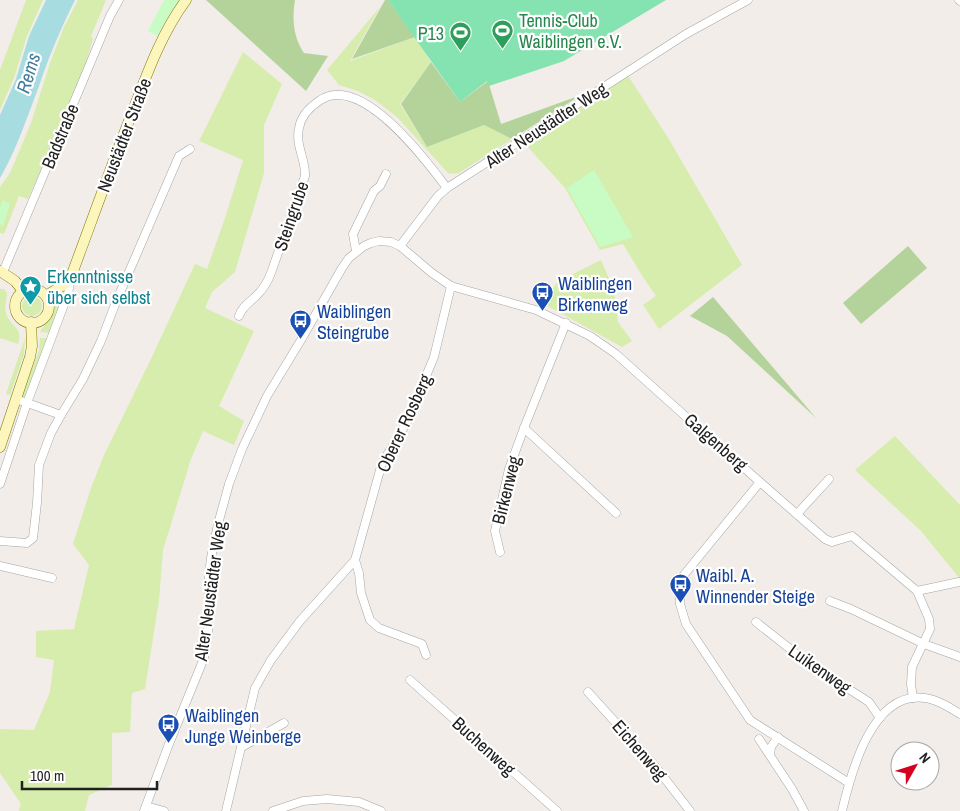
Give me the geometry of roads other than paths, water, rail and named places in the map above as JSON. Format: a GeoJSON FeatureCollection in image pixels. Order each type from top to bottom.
{"type":"FeatureCollection","features":[{"type":"Feature","properties":{"kind":"street","name":"Badstraße"},"geometry":{"type":"LineString","coordinates":[[1,272],[110,16],[119,0]]}},
{"type":"Feature","properties":{"kind":"street","name":"Neustädter Straße"},"geometry":{"type":"LineString","coordinates":[[0,484],[26,402],[65,303],[72,274],[114,160],[154,56],[170,24],[186,0]]}},
{"type":"Feature","properties":{"kind":"street","name":"Alter Neustädter Weg"},"geometry":{"type":"LineString","coordinates":[[400,246],[438,196],[448,188],[686,34],[748,0]]}},
{"type":"Feature","properties":{"kind":"street","name":"Steingrube"},"geometry":{"type":"LineString","coordinates":[[239,316],[241,310],[263,288],[271,273],[305,176],[298,141],[299,126],[304,115],[322,98],[338,94],[354,97],[365,102],[398,130],[428,162],[448,188]]}},
{"type":"Feature","properties":{"kind":"street"},"geometry":{"type":"LineString","coordinates":[[0,540],[27,543],[33,538],[39,465],[51,433],[83,379],[101,341],[179,156],[190,148]]}},
{"type":"Feature","properties":{"kind":"street"},"geometry":{"type":"LineString","coordinates":[[386,174],[380,186],[374,191],[353,234],[356,251],[371,243],[379,242],[391,242],[400,246]]}},
{"type":"Feature","properties":{"kind":"street","name":"Galgenberg"},"geometry":{"type":"LineString","coordinates":[[400,246],[432,273],[452,286],[536,310],[590,336],[616,354],[760,482],[683,576],[680,586],[680,604],[686,624],[750,720],[849,783]]}},
{"type":"Feature","properties":{"kind":"street","name":"Alter Neustädter Weg"},"geometry":{"type":"LineString","coordinates":[[145,809],[204,658],[208,635],[211,558],[229,484],[255,420],[267,396],[342,268],[356,251]]}},
{"type":"Feature","properties":{"kind":"street"},"geometry":{"type":"LineString","coordinates":[[1,272],[15,282],[23,291]]}},
{"type":"Feature","properties":{"kind":"street","name":"Neustädter Straße"},"geometry":{"type":"LineString","coordinates":[[46,296],[65,284],[72,274]]}},
{"type":"Feature","properties":{"kind":"street","name":"Oberer Rosberg"},"geometry":{"type":"LineString","coordinates":[[226,811],[255,688],[271,660],[300,621],[355,560],[382,464],[406,424],[434,358],[452,286]]}},
{"type":"Feature","properties":{"kind":"street"},"geometry":{"type":"LineString","coordinates":[[32,288],[37,289],[46,296],[49,308],[44,318],[39,321],[22,320],[15,311],[15,300],[23,291],[32,288]]}},
{"type":"Feature","properties":{"kind":"street"},"geometry":{"type":"LineString","coordinates":[[0,447],[4,419],[16,399],[30,358],[32,322]]}},
{"type":"Feature","properties":{"kind":"street","name":"Birkenweg"},"geometry":{"type":"LineString","coordinates":[[500,552],[495,531],[509,469],[566,323]]}},
{"type":"Feature","properties":{"kind":"street"},"geometry":{"type":"LineString","coordinates":[[16,399],[61,416]]}},
{"type":"Feature","properties":{"kind":"street","name":"Birkenweg"},"geometry":{"type":"LineString","coordinates":[[524,428],[616,513]]}},
{"type":"Feature","properties":{"kind":"street"},"geometry":{"type":"LineString","coordinates":[[797,514],[829,479]]}},
{"type":"Feature","properties":{"kind":"street"},"geometry":{"type":"LineString","coordinates":[[760,482],[825,539],[832,542],[852,536],[917,591],[929,619],[930,628],[912,667],[911,684],[913,698]]}},
{"type":"Feature","properties":{"kind":"street","name":"Oberer Rosberg"},"geometry":{"type":"LineString","coordinates":[[355,560],[359,573],[361,593],[370,620],[379,628],[422,644],[426,655]]}},
{"type":"Feature","properties":{"kind":"street"},"geometry":{"type":"LineString","coordinates":[[0,566],[52,578]]}},
{"type":"Feature","properties":{"kind":"street"},"geometry":{"type":"LineString","coordinates":[[917,591],[959,582]]}},
{"type":"Feature","properties":{"kind":"street"},"geometry":{"type":"LineString","coordinates":[[830,601],[924,644],[960,657]]}},
{"type":"Feature","properties":{"kind":"street","name":"Luikenweg"},"geometry":{"type":"LineString","coordinates":[[756,622],[808,664],[869,702],[880,718]]}},
{"type":"Feature","properties":{"kind":"street","name":"Buchenweg"},"geometry":{"type":"LineString","coordinates":[[410,680],[557,811]]}},
{"type":"Feature","properties":{"kind":"street","name":"Eichenweg"},"geometry":{"type":"LineString","coordinates":[[588,692],[656,766],[690,811]]}},
{"type":"Feature","properties":{"kind":"street"},"geometry":{"type":"LineString","coordinates":[[842,811],[861,748],[880,718],[893,706],[903,700],[924,698],[937,701],[960,714]]}},
{"type":"Feature","properties":{"kind":"street"},"geometry":{"type":"LineString","coordinates":[[242,747],[284,723]]}},
{"type":"Feature","properties":{"kind":"street"},"geometry":{"type":"LineString","coordinates":[[770,755],[770,747],[778,737]]}},
{"type":"Feature","properties":{"kind":"street"},"geometry":{"type":"LineString","coordinates":[[759,739],[804,811]]}},
{"type":"Feature","properties":{"kind":"street"},"geometry":{"type":"LineString","coordinates":[[273,811],[303,801],[327,799],[359,802],[381,811]]}},
{"type":"Feature","properties":{"kind":"street"},"geometry":{"type":"LineString","coordinates":[[145,809],[164,811]]}},
{"type":"Feature","properties":{"kind":"water","name":"Rems"},"geometry":{"type":"Polygon","coordinates":[[[46,0],[75,0],[51,53],[17,144],[0,178],[0,115],[16,79],[29,36],[46,0]]]}},
{"type":"Feature","properties":{"kind":"place","name":"Tennis-Club Waiblingen e.V."},"geometry":{"type":"Point","coordinates":[503,49]}},
{"type":"Feature","properties":{"kind":"place","name":"P13"},"geometry":{"type":"Point","coordinates":[460,52]}},
{"type":"Feature","properties":{"kind":"place","name":"Erkenntnisse über sich selbst"},"geometry":{"type":"Point","coordinates":[31,305]}},
{"type":"Feature","properties":{"kind":"place","name":"Waiblingen Birkenweg"},"geometry":{"type":"Point","coordinates":[542,312]}},
{"type":"Feature","properties":{"kind":"place","name":"Waiblingen Steingrube"},"geometry":{"type":"Point","coordinates":[301,340]}},
{"type":"Feature","properties":{"kind":"place","name":"Waibl. A. Winnender Steige"},"geometry":{"type":"Point","coordinates":[680,604]}},
{"type":"Feature","properties":{"kind":"place","name":"Waiblingen Junge Weinberge"},"geometry":{"type":"Point","coordinates":[169,744]}}]}
